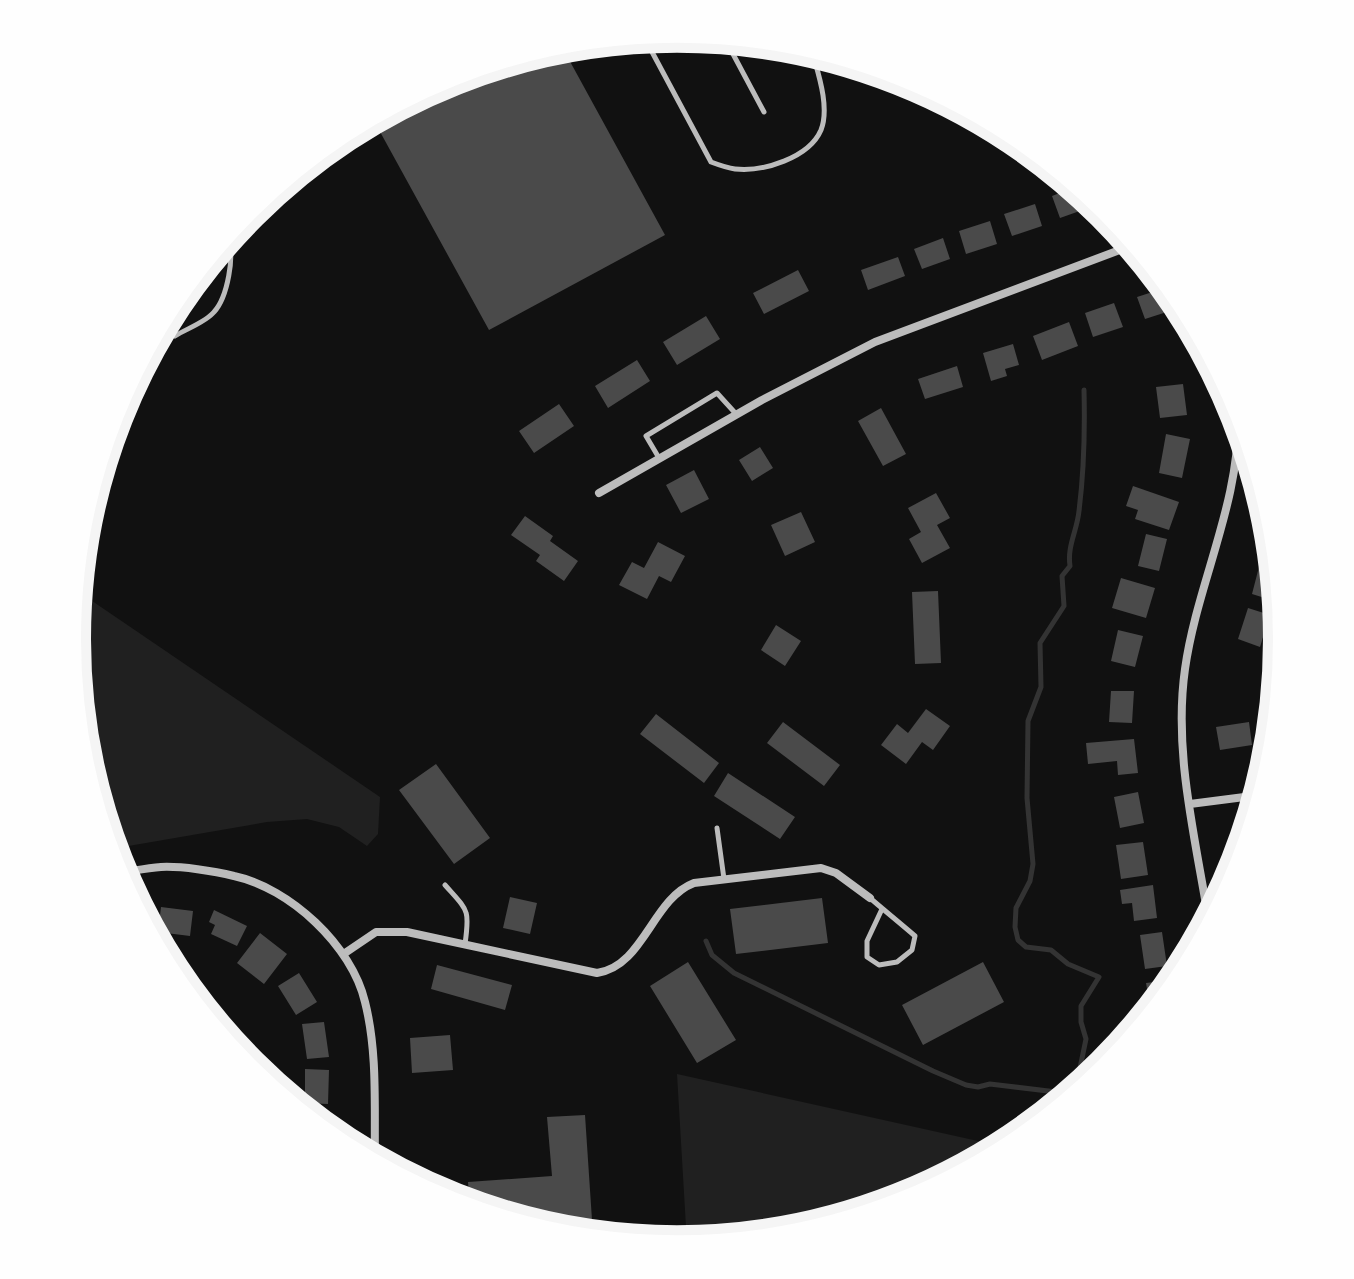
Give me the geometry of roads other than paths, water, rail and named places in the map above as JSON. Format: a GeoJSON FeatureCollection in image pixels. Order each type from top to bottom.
{"type":"FeatureCollection","features":[{"type":"Feature","properties":{"kind":"street"},"geometry":{"type":"LineString","coordinates":[[599,493],[875,342],[1122,249]]}},
{"type":"Feature","properties":{"kind":"street"},"geometry":{"type":"LineString","coordinates":[[1206,904],[1183,747],[1182,703],[1185,668],[1230,494],[1237,449]]}},
{"type":"Feature","properties":{"kind":"street"},"geometry":{"type":"LineString","coordinates":[[1190,804],[1247,797]]}},
{"type":"Feature","properties":{"kind":"street"},"geometry":{"type":"LineString","coordinates":[[133,871],[163,867],[236,876],[284,898],[319,925],[345,953],[365,999],[371,1034],[375,1148]]}},
{"type":"Feature","properties":{"kind":"street"},"geometry":{"type":"LineString","coordinates":[[345,953],[376,932],[407,932],[591,973],[608,972],[623,962],[679,892],[694,883],[828,869],[870,898]]}},
{"type":"Feature","properties":{"kind":"lane"},"geometry":{"type":"LineString","coordinates":[[650,49],[711,162],[736,169],[772,165],[805,151],[821,130],[824,107],[815,64]]}},
{"type":"Feature","properties":{"kind":"lane"},"geometry":{"type":"LineString","coordinates":[[731,51],[764,112]]}},
{"type":"Feature","properties":{"kind":"lane"},"geometry":{"type":"LineString","coordinates":[[175,336],[214,312],[228,282],[233,248]]}},
{"type":"Feature","properties":{"kind":"lane"},"geometry":{"type":"LineString","coordinates":[[659,458],[646,436],[717,393],[737,415]]}},
{"type":"Feature","properties":{"kind":"lane"},"geometry":{"type":"LineString","coordinates":[[717,828],[724,879]]}},
{"type":"Feature","properties":{"kind":"lane"},"geometry":{"type":"LineString","coordinates":[[445,885],[467,910],[465,945]]}},
{"type":"Feature","properties":{"kind":"lane"},"geometry":{"type":"LineString","coordinates":[[870,898],[915,936],[912,950],[897,962],[879,965],[867,957],[867,941],[882,909]]}},
{"type":"Feature","properties":{"kind":"waterway"},"geometry":{"type":"LineString","coordinates":[[1079,1073],[1086,1039],[1081,1006],[1099,977],[1068,964],[1051,950],[1026,947],[1018,940],[1015,927],[1016,908],[1030,881],[1033,864],[1027,798],[1028,721],[1041,687],[1040,643],[1064,606],[1062,576],[1070,566],[1081,496],[1084,390]]}},
{"type":"Feature","properties":{"kind":"waterway"},"geometry":{"type":"LineString","coordinates":[[706,941],[712,955],[734,973],[933,1071],[966,1085],[978,1087],[990,1084],[1057,1092]]}}]}
